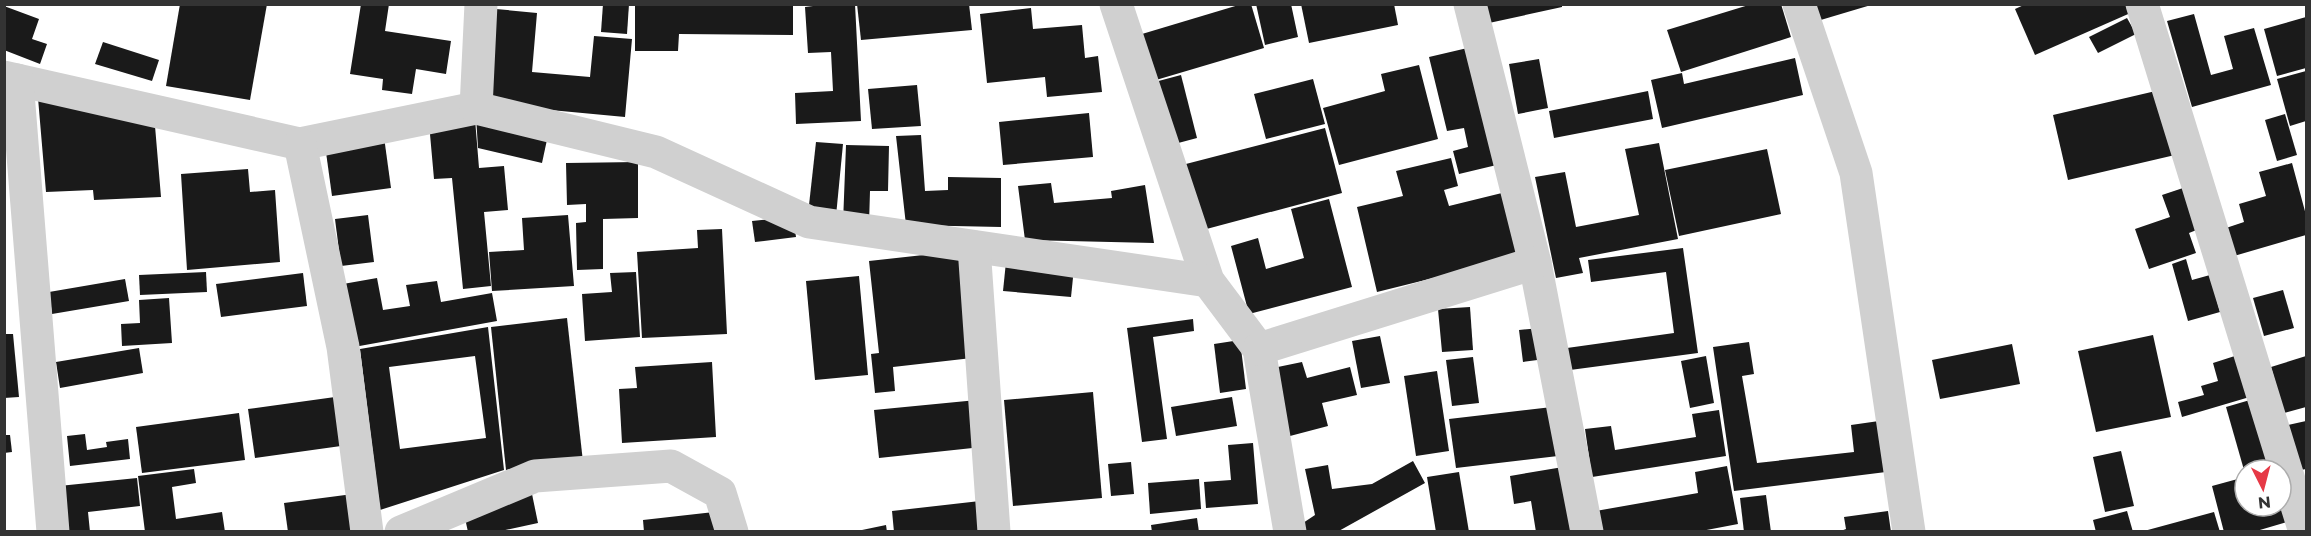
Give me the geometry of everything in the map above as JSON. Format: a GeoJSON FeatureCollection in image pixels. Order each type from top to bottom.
{"type":"FeatureCollection","features":[{"type":"Feature","properties":{"kind":"street"},"geometry":{"type":"LineString","coordinates":[[476,108],[481,4]]}},
{"type":"Feature","properties":{"kind":"street"},"geometry":{"type":"LineString","coordinates":[[1116,4],[1209,281],[1259,349],[1290,531]]}},
{"type":"Feature","properties":{"kind":"street"},"geometry":{"type":"LineString","coordinates":[[1470,4],[1535,263],[1587,531]]}},
{"type":"Feature","properties":{"kind":"street"},"geometry":{"type":"LineString","coordinates":[[1799,4],[1856,173],[1910,531]]}},
{"type":"Feature","properties":{"kind":"street"},"geometry":{"type":"LineString","coordinates":[[2142,4],[2305,531]]}},
{"type":"Feature","properties":{"kind":"street"},"geometry":{"type":"LineString","coordinates":[[53,531],[11,78],[300,144],[476,108],[656,152],[809,222],[1209,281]]}},
{"type":"Feature","properties":{"kind":"street"},"geometry":{"type":"LineString","coordinates":[[300,144],[343,347],[367,531]]}},
{"type":"Feature","properties":{"kind":"street"},"geometry":{"type":"LineString","coordinates":[[974,247],[994,531]]}},
{"type":"Feature","properties":{"kind":"street"},"geometry":{"type":"LineString","coordinates":[[1259,349],[1535,263]]}},
{"type":"Feature","properties":{"kind":"street"},"geometry":{"type":"LineString","coordinates":[[401,531],[535,476],[672,466],[720,493],[732,531]]}},
{"type":"Feature","properties":{"kind":"building"},"geometry":{"type":"Polygon","coordinates":[[[180,4],[267,4],[250,100],[166,86],[180,4]]]}},
{"type":"Feature","properties":{"kind":"building"},"geometry":{"type":"Polygon","coordinates":[[[361,4],[389,4],[385,31],[451,41],[446,74],[416,69],[412,94],[382,90],[383,79],[350,74],[361,4]]]}},
{"type":"Feature","properties":{"kind":"building"},"geometry":{"type":"Polygon","coordinates":[[[603,4],[629,4],[627,34],[601,32],[603,4]]]}},
{"type":"Feature","properties":{"kind":"building"},"geometry":{"type":"Polygon","coordinates":[[[635,4],[793,4],[793,35],[679,34],[678,51],[635,51],[635,4]]]}},
{"type":"Feature","properties":{"kind":"building"},"geometry":{"type":"Polygon","coordinates":[[[855,4],[861,121],[796,124],[795,93],[833,91],[831,52],[808,53],[805,7],[855,4]]]}},
{"type":"Feature","properties":{"kind":"building"},"geometry":{"type":"Polygon","coordinates":[[[857,4],[969,4],[972,30],[861,40],[857,4]]]}},
{"type":"Feature","properties":{"kind":"building"},"geometry":{"type":"Polygon","coordinates":[[[1242,4],[1251,4],[1264,48],[1156,80],[1142,34],[1242,4]]]}},
{"type":"Feature","properties":{"kind":"building"},"geometry":{"type":"Polygon","coordinates":[[[1256,4],[1291,4],[1298,37],[1265,45],[1256,4]]]}},
{"type":"Feature","properties":{"kind":"building"},"geometry":{"type":"Polygon","coordinates":[[[1301,4],[1394,4],[1398,25],[1309,43],[1301,4]]]}},
{"type":"Feature","properties":{"kind":"building"},"geometry":{"type":"Polygon","coordinates":[[[1485,4],[1562,4],[1562,7],[1489,23],[1485,4]]]}},
{"type":"Feature","properties":{"kind":"building"},"geometry":{"type":"Polygon","coordinates":[[[1752,4],[1781,4],[1791,37],[1681,72],[1667,30],[1752,4]]]}},
{"type":"Feature","properties":{"kind":"building"},"geometry":{"type":"Polygon","coordinates":[[[1809,4],[1871,4],[1871,5],[1814,22],[1809,4]]]}},
{"type":"Feature","properties":{"kind":"building"},"geometry":{"type":"Polygon","coordinates":[[[2026,4],[2132,4],[2135,11],[2035,55],[2015,9],[2026,4]]]}},
{"type":"Feature","properties":{"kind":"building"},"geometry":{"type":"Polygon","coordinates":[[[4,6],[39,19],[32,39],[47,44],[40,64],[4,50],[4,6]]]}},
{"type":"Feature","properties":{"kind":"building"},"geometry":{"type":"Polygon","coordinates":[[[1031,8],[1033,29],[1082,25],[1085,58],[1098,56],[1102,92],[1047,97],[1045,77],[987,83],[980,14],[1031,8]]]}},
{"type":"Feature","properties":{"kind":"building"},"geometry":{"type":"Polygon","coordinates":[[[496,9],[537,13],[532,72],[590,77],[594,36],[632,39],[625,117],[487,104],[496,9]]]}},
{"type":"Feature","properties":{"kind":"building"},"geometry":{"type":"Polygon","coordinates":[[[2194,14],[2211,75],[2233,69],[2224,36],[2254,28],[2271,85],[2192,107],[2167,21],[2194,14]]]}},
{"type":"Feature","properties":{"kind":"building"},"geometry":{"type":"Polygon","coordinates":[[[2306,17],[2306,68],[2277,76],[2264,29],[2306,17]]]}},
{"type":"Feature","properties":{"kind":"building"},"geometry":{"type":"Polygon","coordinates":[[[2127,18],[2136,34],[2098,53],[2089,37],[2127,18]]]}},
{"type":"Feature","properties":{"kind":"building"},"geometry":{"type":"Polygon","coordinates":[[[103,42],[159,60],[152,81],[95,64],[103,42]]]}},
{"type":"Feature","properties":{"kind":"building"},"geometry":{"type":"Polygon","coordinates":[[[1476,46],[1505,163],[1459,174],[1453,151],[1468,147],[1464,128],[1447,131],[1429,57],[1476,46]]]}},
{"type":"Feature","properties":{"kind":"building"},"geometry":{"type":"Polygon","coordinates":[[[1795,58],[1803,95],[1662,128],[1651,80],[1682,73],[1684,84],[1795,58]]]}},
{"type":"Feature","properties":{"kind":"building"},"geometry":{"type":"Polygon","coordinates":[[[1539,59],[1548,108],[1518,114],[1509,64],[1539,59]]]}},
{"type":"Feature","properties":{"kind":"building"},"geometry":{"type":"Polygon","coordinates":[[[1419,65],[1438,139],[1339,165],[1323,108],[1385,91],[1381,74],[1419,65]]]}},
{"type":"Feature","properties":{"kind":"building"},"geometry":{"type":"Polygon","coordinates":[[[2306,71],[2306,121],[2290,126],[2277,79],[2306,71]]]}},
{"type":"Feature","properties":{"kind":"building"},"geometry":{"type":"Polygon","coordinates":[[[1181,75],[1197,138],[1167,146],[1151,83],[1181,75]]]}},
{"type":"Feature","properties":{"kind":"building"},"geometry":{"type":"Polygon","coordinates":[[[1313,79],[1325,124],[1266,139],[1254,94],[1313,79]]]}},
{"type":"Feature","properties":{"kind":"building"},"geometry":{"type":"Polygon","coordinates":[[[917,85],[921,126],[872,129],[868,89],[917,85]]]}},
{"type":"Feature","properties":{"kind":"building"},"geometry":{"type":"Polygon","coordinates":[[[2160,90],[2175,155],[2068,180],[2053,115],[2160,90]]]}},
{"type":"Feature","properties":{"kind":"building"},"geometry":{"type":"Polygon","coordinates":[[[1648,91],[1653,119],[1554,138],[1549,111],[1648,91]]]}},
{"type":"Feature","properties":{"kind":"building"},"geometry":{"type":"Polygon","coordinates":[[[38,98],[155,126],[161,197],[94,200],[93,190],[46,192],[38,98]]]}},
{"type":"Feature","properties":{"kind":"building"},"geometry":{"type":"Polygon","coordinates":[[[1089,113],[1093,157],[1003,165],[999,122],[1089,113]]]}},
{"type":"Feature","properties":{"kind":"building"},"geometry":{"type":"Polygon","coordinates":[[[2285,114],[2297,155],[2277,161],[2265,120],[2285,114]]]}},
{"type":"Feature","properties":{"kind":"building"},"geometry":{"type":"Polygon","coordinates":[[[476,116],[548,135],[542,163],[478,148],[476,116]]]}},
{"type":"Feature","properties":{"kind":"building"},"geometry":{"type":"Polygon","coordinates":[[[475,119],[479,168],[504,166],[508,210],[484,212],[491,286],[463,289],[452,178],[434,179],[429,123],[475,119]]]}},
{"type":"Feature","properties":{"kind":"building"},"geometry":{"type":"Polygon","coordinates":[[[1325,128],[1342,193],[1199,231],[1182,165],[1325,128]]]}},
{"type":"Feature","properties":{"kind":"building"},"geometry":{"type":"Polygon","coordinates":[[[921,135],[925,191],[948,190],[948,177],[1001,178],[1001,227],[906,225],[896,136],[921,135]]]}},
{"type":"Feature","properties":{"kind":"building"},"geometry":{"type":"Polygon","coordinates":[[[384,137],[391,188],[332,196],[325,145],[384,137]]]}},
{"type":"Feature","properties":{"kind":"building"},"geometry":{"type":"Polygon","coordinates":[[[816,142],[843,144],[836,216],[808,214],[816,142]]]}},
{"type":"Feature","properties":{"kind":"building"},"geometry":{"type":"Polygon","coordinates":[[[1659,143],[1678,239],[1579,258],[1583,273],[1556,278],[1535,177],[1565,172],[1576,227],[1639,215],[1625,149],[1659,143]]]}},
{"type":"Feature","properties":{"kind":"building"},"geometry":{"type":"Polygon","coordinates":[[[846,145],[889,146],[888,191],[870,191],[869,224],[843,223],[846,145]]]}},
{"type":"Feature","properties":{"kind":"building"},"geometry":{"type":"Polygon","coordinates":[[[1767,149],[1781,214],[1679,236],[1665,170],[1767,149]]]}},
{"type":"Feature","properties":{"kind":"building"},"geometry":{"type":"Polygon","coordinates":[[[1451,158],[1458,186],[1444,190],[1449,206],[1506,192],[1522,256],[1377,292],[1357,207],[1403,196],[1396,171],[1451,158]]]}},
{"type":"Feature","properties":{"kind":"building"},"geometry":{"type":"Polygon","coordinates":[[[638,162],[638,218],[603,219],[603,269],[577,270],[576,223],[586,222],[586,204],[567,205],[566,163],[638,162]]]}},
{"type":"Feature","properties":{"kind":"building"},"geometry":{"type":"Polygon","coordinates":[[[2292,163],[2306,215],[2306,235],[2234,256],[2226,228],[2244,222],[2239,204],[2266,196],[2259,172],[2292,163]]]}},
{"type":"Feature","properties":{"kind":"building"},"geometry":{"type":"Polygon","coordinates":[[[248,169],[250,192],[275,190],[280,262],[187,270],[181,174],[248,169]]]}},
{"type":"Feature","properties":{"kind":"building"},"geometry":{"type":"Polygon","coordinates":[[[1051,183],[1054,203],[1112,198],[1111,191],[1145,185],[1154,243],[1025,240],[1018,186],[1051,183]]]}},
{"type":"Feature","properties":{"kind":"building"},"geometry":{"type":"Polygon","coordinates":[[[2189,186],[2204,227],[2189,233],[2196,253],[2149,269],[2135,229],[2170,217],[2162,195],[2189,186]]]}},
{"type":"Feature","properties":{"kind":"building"},"geometry":{"type":"Polygon","coordinates":[[[1329,199],[1352,287],[1249,314],[1231,246],[1258,238],[1266,269],[1304,258],[1291,209],[1329,199]]]}},
{"type":"Feature","properties":{"kind":"building"},"geometry":{"type":"Polygon","coordinates":[[[368,215],[374,262],[341,266],[335,219],[368,215]]]}},
{"type":"Feature","properties":{"kind":"building"},"geometry":{"type":"Polygon","coordinates":[[[568,215],[574,286],[492,291],[489,252],[524,250],[522,218],[568,215]]]}},
{"type":"Feature","properties":{"kind":"building"},"geometry":{"type":"Polygon","coordinates":[[[793,217],[796,237],[755,242],[752,221],[793,217]]]}},
{"type":"Feature","properties":{"kind":"building"},"geometry":{"type":"Polygon","coordinates":[[[722,229],[727,334],[642,338],[637,252],[698,248],[697,230],[722,229]]]}},
{"type":"Feature","properties":{"kind":"building"},"geometry":{"type":"Polygon","coordinates":[[[1683,248],[1698,353],[1570,370],[1567,348],[1674,333],[1666,272],[1591,282],[1588,260],[1683,248]]]}},
{"type":"Feature","properties":{"kind":"building"},"geometry":{"type":"Polygon","coordinates":[[[960,251],[972,358],[893,367],[895,391],[875,393],[871,354],[879,353],[869,261],[960,251]]]}},
{"type":"Feature","properties":{"kind":"building"},"geometry":{"type":"Polygon","coordinates":[[[2186,259],[2192,280],[2210,275],[2220,312],[2188,321],[2172,264],[2186,259]]]}},
{"type":"Feature","properties":{"kind":"building"},"geometry":{"type":"Polygon","coordinates":[[[1006,262],[1074,268],[1071,297],[1003,291],[1006,262]]]}},
{"type":"Feature","properties":{"kind":"building"},"geometry":{"type":"Polygon","coordinates":[[[206,272],[207,292],[140,295],[139,275],[206,272]]]}},
{"type":"Feature","properties":{"kind":"building"},"geometry":{"type":"Polygon","coordinates":[[[636,272],[640,337],[585,341],[582,294],[612,292],[610,273],[636,272]]]}},
{"type":"Feature","properties":{"kind":"building"},"geometry":{"type":"Polygon","coordinates":[[[303,273],[307,306],[221,317],[216,284],[303,273]]]}},
{"type":"Feature","properties":{"kind":"building"},"geometry":{"type":"Polygon","coordinates":[[[859,276],[868,375],[815,380],[806,281],[859,276]]]}},
{"type":"Feature","properties":{"kind":"building"},"geometry":{"type":"Polygon","coordinates":[[[377,278],[383,310],[410,306],[406,285],[437,281],[441,302],[492,293],[497,321],[354,347],[343,284],[377,278]]]}},
{"type":"Feature","properties":{"kind":"building"},"geometry":{"type":"Polygon","coordinates":[[[125,279],[129,301],[52,314],[49,292],[125,279]]]}},
{"type":"Feature","properties":{"kind":"building"},"geometry":{"type":"Polygon","coordinates":[[[2283,290],[2294,328],[2264,336],[2253,298],[2283,290]]]}},
{"type":"Feature","properties":{"kind":"building"},"geometry":{"type":"Polygon","coordinates":[[[169,298],[172,343],[122,346],[121,324],[140,323],[139,300],[169,298]]]}},
{"type":"Feature","properties":{"kind":"building"},"geometry":{"type":"Polygon","coordinates":[[[1470,307],[1473,350],[1442,352],[1438,309],[1470,307]]]}},
{"type":"Feature","properties":{"kind":"building"},"geometry":{"type":"Polygon","coordinates":[[[567,318],[583,462],[506,470],[491,327],[567,318]]]}},
{"type":"Feature","properties":{"kind":"building"},"geometry":{"type":"Polygon","coordinates":[[[1193,319],[1194,331],[1153,337],[1167,439],[1142,442],[1127,328],[1193,319]]]}},
{"type":"Feature","properties":{"kind":"building"},"geometry":{"type":"Polygon","coordinates":[[[488,327],[504,470],[380,510],[360,349],[488,327]],[[475,356],[389,367],[400,449],[486,438],[475,356]]]}},
{"type":"Feature","properties":{"kind":"building"},"geometry":{"type":"Polygon","coordinates":[[[1541,328],[1545,359],[1523,362],[1519,330],[1541,328]]]}},
{"type":"Feature","properties":{"kind":"building"},"geometry":{"type":"Polygon","coordinates":[[[4,334],[13,334],[19,397],[4,398],[4,334]]]}},
{"type":"Feature","properties":{"kind":"building"},"geometry":{"type":"Polygon","coordinates":[[[2153,335],[2171,417],[2096,432],[2078,351],[2153,335]]]}},
{"type":"Feature","properties":{"kind":"building"},"geometry":{"type":"Polygon","coordinates":[[[1380,336],[1390,383],[1361,388],[1352,341],[1380,336]]]}},
{"type":"Feature","properties":{"kind":"building"},"geometry":{"type":"Polygon","coordinates":[[[1240,340],[1246,389],[1220,393],[1214,344],[1240,340]]]}},
{"type":"Feature","properties":{"kind":"building"},"geometry":{"type":"Polygon","coordinates":[[[1749,342],[1754,374],[1742,376],[1757,463],[1854,452],[1851,425],[1879,421],[1886,472],[1734,491],[1713,347],[1749,342]]]}},
{"type":"Feature","properties":{"kind":"building"},"geometry":{"type":"Polygon","coordinates":[[[2012,344],[2020,384],[1940,399],[1932,360],[2012,344]]]}},
{"type":"Feature","properties":{"kind":"building"},"geometry":{"type":"Polygon","coordinates":[[[139,348],[143,373],[60,388],[56,362],[139,348]]]}},
{"type":"Feature","properties":{"kind":"building"},"geometry":{"type":"Polygon","coordinates":[[[2241,354],[2253,396],[2182,417],[2178,402],[2204,395],[2201,386],[2218,381],[2213,363],[2241,354]]]}},
{"type":"Feature","properties":{"kind":"building"},"geometry":{"type":"Polygon","coordinates":[[[1706,356],[1714,403],[1690,408],[1681,361],[1706,356]]]}},
{"type":"Feature","properties":{"kind":"building"},"geometry":{"type":"Polygon","coordinates":[[[2306,356],[2306,407],[2284,413],[2271,367],[2306,356]]]}},
{"type":"Feature","properties":{"kind":"building"},"geometry":{"type":"Polygon","coordinates":[[[1473,357],[1479,403],[1452,406],[1446,360],[1473,357]]]}},
{"type":"Feature","properties":{"kind":"building"},"geometry":{"type":"Polygon","coordinates":[[[712,362],[716,437],[622,443],[619,389],[637,388],[635,367],[712,362]]]}},
{"type":"Feature","properties":{"kind":"building"},"geometry":{"type":"Polygon","coordinates":[[[1302,362],[1307,378],[1350,367],[1357,395],[1322,403],[1328,426],[1290,436],[1273,368],[1302,362]]]}},
{"type":"Feature","properties":{"kind":"building"},"geometry":{"type":"Polygon","coordinates":[[[1437,371],[1449,451],[1416,456],[1404,376],[1437,371]]]}},
{"type":"Feature","properties":{"kind":"building"},"geometry":{"type":"Polygon","coordinates":[[[1093,392],[1102,498],[1013,506],[1004,400],[1093,392]]]}},
{"type":"Feature","properties":{"kind":"building"},"geometry":{"type":"Polygon","coordinates":[[[335,397],[341,446],[255,458],[248,409],[335,397]]]}},
{"type":"Feature","properties":{"kind":"building"},"geometry":{"type":"Polygon","coordinates":[[[1232,397],[1237,426],[1176,436],[1171,407],[1232,397]]]}},
{"type":"Feature","properties":{"kind":"building"},"geometry":{"type":"Polygon","coordinates":[[[977,400],[982,447],[879,458],[874,410],[977,400]]]}},
{"type":"Feature","properties":{"kind":"building"},"geometry":{"type":"Polygon","coordinates":[[[2250,400],[2268,458],[2241,458],[2226,407],[2250,400]]]}},
{"type":"Feature","properties":{"kind":"building"},"geometry":{"type":"Polygon","coordinates":[[[1552,407],[1558,456],[1456,468],[1449,419],[1552,407]]]}},
{"type":"Feature","properties":{"kind":"building"},"geometry":{"type":"Polygon","coordinates":[[[1719,410],[1726,456],[1592,477],[1585,429],[1611,426],[1615,450],[1696,437],[1692,414],[1719,410]]]}},
{"type":"Feature","properties":{"kind":"building"},"geometry":{"type":"Polygon","coordinates":[[[239,413],[245,460],[142,473],[136,427],[239,413]]]}},
{"type":"Feature","properties":{"kind":"building"},"geometry":{"type":"Polygon","coordinates":[[[2306,421],[2306,469],[2301,470],[2288,425],[2306,421]]]}},
{"type":"Feature","properties":{"kind":"building"},"geometry":{"type":"Polygon","coordinates":[[[85,434],[87,450],[107,447],[106,442],[128,439],[130,459],[70,466],[67,436],[85,434]]]}},
{"type":"Feature","properties":{"kind":"building"},"geometry":{"type":"Polygon","coordinates":[[[4,435],[10,435],[12,452],[4,453],[4,435]]]}},
{"type":"Feature","properties":{"kind":"building"},"geometry":{"type":"Polygon","coordinates":[[[1253,443],[1258,504],[1206,508],[1204,482],[1231,480],[1228,445],[1253,443]]]}},
{"type":"Feature","properties":{"kind":"building"},"geometry":{"type":"Polygon","coordinates":[[[2121,451],[2134,506],[2105,512],[2093,457],[2121,451]]]}},
{"type":"Feature","properties":{"kind":"building"},"geometry":{"type":"Polygon","coordinates":[[[1413,461],[1425,483],[1337,532],[1307,532],[1303,523],[1315,515],[1305,469],[1328,465],[1332,489],[1372,484],[1413,461]]]}},
{"type":"Feature","properties":{"kind":"building"},"geometry":{"type":"Polygon","coordinates":[[[1131,462],[1134,494],[1111,496],[1108,464],[1131,462]]]}},
{"type":"Feature","properties":{"kind":"building"},"geometry":{"type":"Polygon","coordinates":[[[1727,466],[1738,524],[1696,532],[1594,532],[1590,512],[1698,493],[1695,472],[1727,466]]]}},
{"type":"Feature","properties":{"kind":"building"},"geometry":{"type":"Polygon","coordinates":[[[1563,467],[1574,532],[1536,532],[1531,501],[1514,504],[1510,476],[1563,467]]]}},
{"type":"Feature","properties":{"kind":"building"},"geometry":{"type":"Polygon","coordinates":[[[194,469],[196,483],[172,487],[176,519],[222,512],[225,532],[145,532],[138,476],[194,469]]]}},
{"type":"Feature","properties":{"kind":"building"},"geometry":{"type":"Polygon","coordinates":[[[1459,472],[1469,532],[1436,532],[1427,477],[1459,472]]]}},
{"type":"Feature","properties":{"kind":"building"},"geometry":{"type":"Polygon","coordinates":[[[137,478],[140,506],[88,512],[90,532],[65,532],[59,486],[137,478]]]}},
{"type":"Feature","properties":{"kind":"building"},"geometry":{"type":"Polygon","coordinates":[[[1199,479],[1201,509],[1150,514],[1148,483],[1199,479]]]}},
{"type":"Feature","properties":{"kind":"building"},"geometry":{"type":"Polygon","coordinates":[[[2233,480],[2233,518],[2286,518],[2287,522],[2253,532],[2224,532],[2212,486],[2233,480]]]}},
{"type":"Feature","properties":{"kind":"building"},"geometry":{"type":"Polygon","coordinates":[[[353,494],[357,532],[288,532],[284,503],[353,494]]]}},
{"type":"Feature","properties":{"kind":"building"},"geometry":{"type":"Polygon","coordinates":[[[532,494],[538,523],[496,532],[468,532],[463,509],[532,494]]]}},
{"type":"Feature","properties":{"kind":"building"},"geometry":{"type":"Polygon","coordinates":[[[1766,495],[1771,532],[1744,532],[1740,498],[1766,495]]]}},
{"type":"Feature","properties":{"kind":"building"},"geometry":{"type":"Polygon","coordinates":[[[980,501],[984,532],[894,532],[892,511],[980,501]]]}},
{"type":"Feature","properties":{"kind":"building"},"geometry":{"type":"Polygon","coordinates":[[[1888,511],[1891,532],[1838,532],[1846,529],[1844,517],[1888,511]]]}},
{"type":"Feature","properties":{"kind":"building"},"geometry":{"type":"Polygon","coordinates":[[[2127,511],[2133,532],[2096,532],[2093,520],[2127,511]]]}},
{"type":"Feature","properties":{"kind":"building"},"geometry":{"type":"Polygon","coordinates":[[[714,512],[716,532],[644,532],[643,520],[714,512]]]}},
{"type":"Feature","properties":{"kind":"building"},"geometry":{"type":"Polygon","coordinates":[[[2214,512],[2220,532],[2144,532],[2144,531],[2214,512]]]}},
{"type":"Feature","properties":{"kind":"building"},"geometry":{"type":"Polygon","coordinates":[[[1197,518],[1199,532],[1152,532],[1151,525],[1197,518]]]}},
{"type":"Feature","properties":{"kind":"building"},"geometry":{"type":"Polygon","coordinates":[[[886,525],[887,532],[862,532],[862,530],[886,525]]]}}]}
